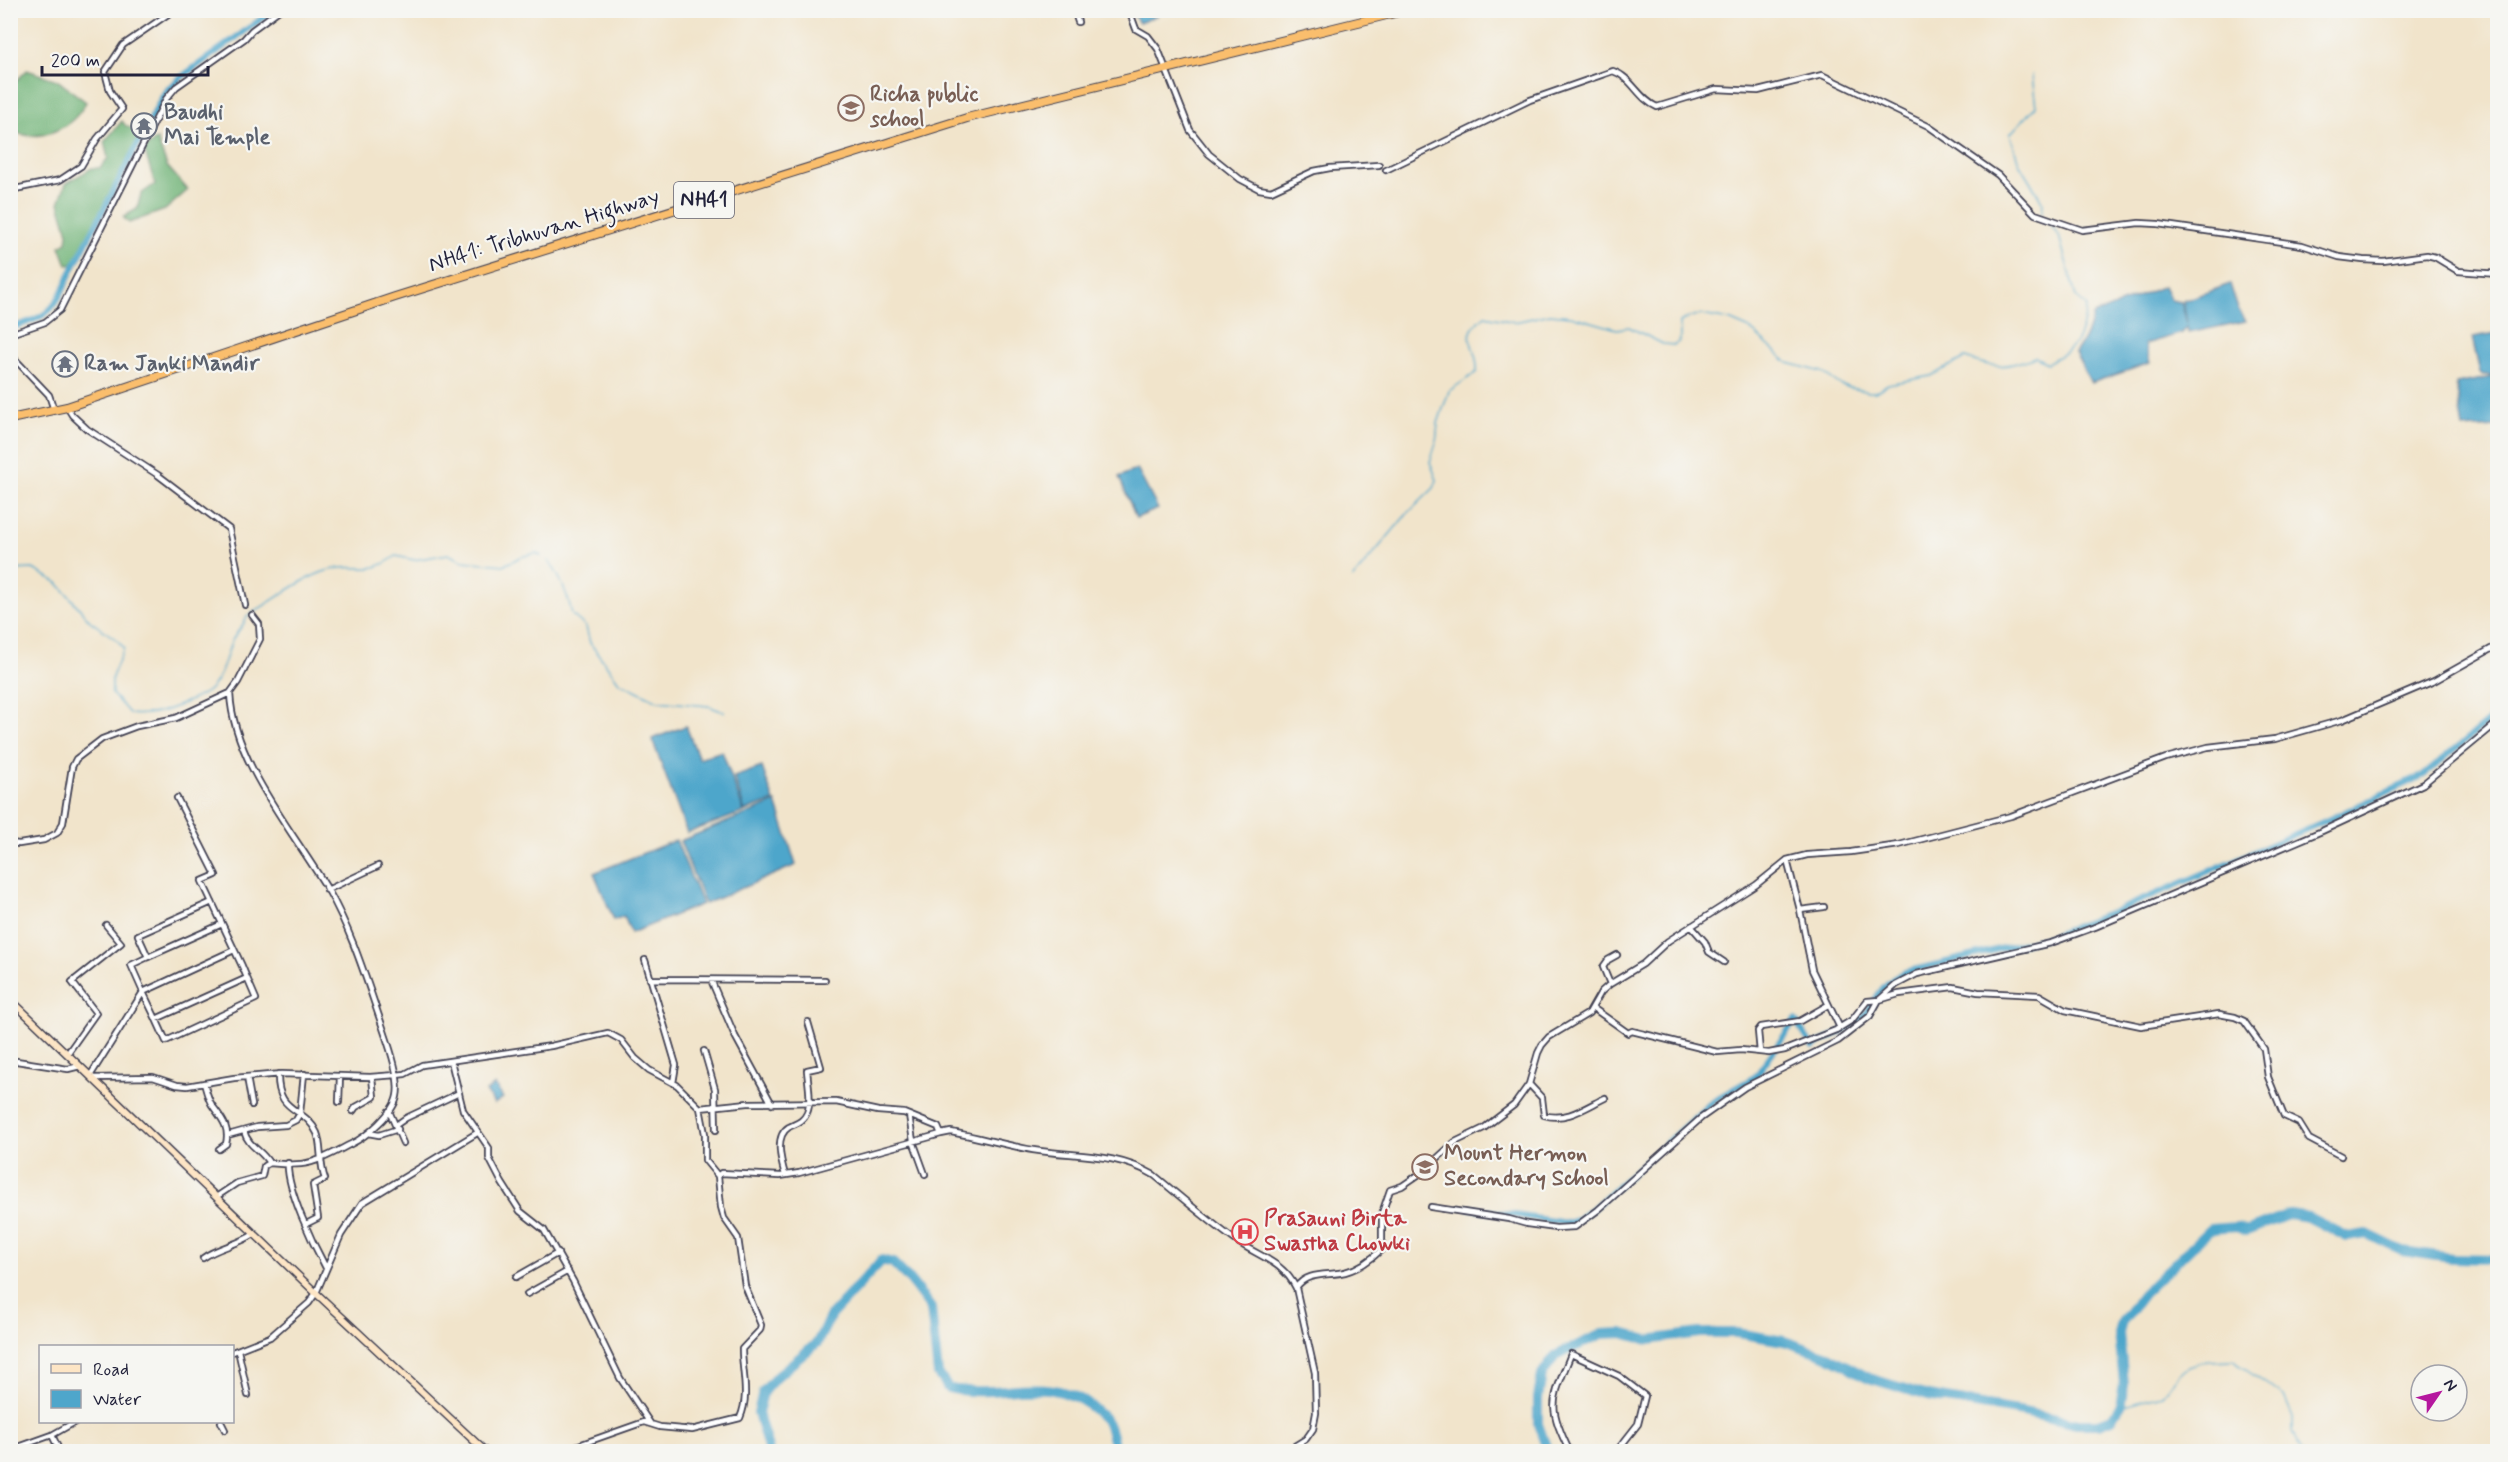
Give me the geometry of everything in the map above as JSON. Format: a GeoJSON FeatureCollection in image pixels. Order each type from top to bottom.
{"type":"FeatureCollection","features":[{"type":"Feature","properties":{"kind":"highway","name":"NH41: Tribhuvan Highway"},"geometry":{"type":"LineString","coordinates":[[10,419],[67,406],[395,297],[967,118],[1407,10]]}},
{"type":"Feature","properties":{"kind":"main road"},"geometry":{"type":"LineString","coordinates":[[10,999],[254,1234],[486,1452]]}},
{"type":"Feature","properties":{"kind":"street"},"geometry":{"type":"LineString","coordinates":[[10,190],[60,180],[81,166],[97,139],[122,109],[110,92],[105,72],[123,45],[174,10]]}},
{"type":"Feature","properties":{"kind":"street"},"geometry":{"type":"LineString","coordinates":[[10,334],[45,322],[60,310],[158,116],[176,87],[244,39],[252,30],[279,10]]}},
{"type":"Feature","properties":{"kind":"street"},"geometry":{"type":"LineString","coordinates":[[1074,10],[1078,22]]}},
{"type":"Feature","properties":{"kind":"street"},"geometry":{"type":"LineString","coordinates":[[1129,10],[1136,29],[1148,36],[1158,49],[1190,130],[1209,154],[1240,178],[1259,189],[1271,191],[1314,171],[1379,165]]}},
{"type":"Feature","properties":{"kind":"street"},"geometry":{"type":"LineString","coordinates":[[1386,170],[1530,100],[1613,71],[1627,78],[1641,97],[1657,107],[1716,89],[1758,91],[1822,75],[1928,126],[1998,175],[2035,214],[2082,230],[2158,224],[2302,245],[2339,257],[2363,260],[2383,261],[2427,255],[2435,257],[2458,271],[2498,274]]}},
{"type":"Feature","properties":{"kind":"street"},"geometry":{"type":"LineString","coordinates":[[10,354],[49,395],[54,410]]}},
{"type":"Feature","properties":{"kind":"street"},"geometry":{"type":"LineString","coordinates":[[67,406],[72,415],[87,429],[158,475],[229,529],[245,605]]}},
{"type":"Feature","properties":{"kind":"street"},"geometry":{"type":"LineString","coordinates":[[216,1197],[237,1184],[262,1176],[264,1166],[269,1163],[298,1165],[320,1159],[368,1133],[389,1111],[397,1097],[396,1075],[359,957],[327,890],[246,757],[230,713],[230,693],[260,639],[259,624],[252,615]]}},
{"type":"Feature","properties":{"kind":"street"},"geometry":{"type":"LineString","coordinates":[[1296,1288],[1300,1281],[1307,1278],[1344,1272],[1374,1257],[1382,1249],[1382,1212],[1390,1190],[1402,1186],[1421,1173],[1455,1142],[1484,1128],[1514,1105],[1529,1084],[1538,1053],[1549,1037],[1583,1018],[1593,1008],[1601,992],[1610,984],[1642,963],[1668,941],[1756,885],[1787,860],[1807,855],[1899,845],[2011,816],[2166,758],[2208,747],[2275,739],[2342,720],[2393,701],[2498,645]]}},
{"type":"Feature","properties":{"kind":"street"},"geometry":{"type":"LineString","coordinates":[[10,843],[44,840],[57,833],[63,823],[72,767],[76,759],[102,739],[137,726],[176,718],[230,693]]}},
{"type":"Feature","properties":{"kind":"street"},"geometry":{"type":"LineString","coordinates":[[1431,1207],[1537,1225],[1575,1227],[1599,1210],[1701,1118],[1745,1087],[1838,1041],[1870,1016],[1879,1000],[1896,985],[1917,974],[2050,943],[2096,927],[2322,831],[2423,784],[2498,722]]}},
{"type":"Feature","properties":{"kind":"street"},"geometry":{"type":"LineString","coordinates":[[177,798],[216,875],[202,881],[212,902],[247,978],[256,999],[166,1041],[131,965],[222,924]]}},
{"type":"Feature","properties":{"kind":"street"},"geometry":{"type":"LineString","coordinates":[[1787,860],[1812,970],[1840,1028]]}},
{"type":"Feature","properties":{"kind":"street"},"geometry":{"type":"LineString","coordinates":[[327,890],[378,866]]}},
{"type":"Feature","properties":{"kind":"street"},"geometry":{"type":"LineString","coordinates":[[148,957],[138,935],[212,902]]}},
{"type":"Feature","properties":{"kind":"street"},"geometry":{"type":"LineString","coordinates":[[1800,910],[1824,907]]}},
{"type":"Feature","properties":{"kind":"street"},"geometry":{"type":"LineString","coordinates":[[67,1054],[96,1013],[72,982],[121,943],[106,925]]}},
{"type":"Feature","properties":{"kind":"street"},"geometry":{"type":"LineString","coordinates":[[1691,926],[1705,942],[1709,952],[1724,962]]}},
{"type":"Feature","properties":{"kind":"street"},"geometry":{"type":"LineString","coordinates":[[91,1077],[143,992],[234,950]]}},
{"type":"Feature","properties":{"kind":"street"},"geometry":{"type":"LineString","coordinates":[[1610,984],[1603,967],[1608,960],[1617,955]]}},
{"type":"Feature","properties":{"kind":"street"},"geometry":{"type":"LineString","coordinates":[[645,960],[676,1065],[673,1083]]}},
{"type":"Feature","properties":{"kind":"street"},"geometry":{"type":"LineString","coordinates":[[156,1019],[247,978]]}},
{"type":"Feature","properties":{"kind":"street"},"geometry":{"type":"LineString","coordinates":[[650,979],[825,980]]}},
{"type":"Feature","properties":{"kind":"street"},"geometry":{"type":"LineString","coordinates":[[711,980],[735,1036],[772,1104]]}},
{"type":"Feature","properties":{"kind":"street"},"geometry":{"type":"LineString","coordinates":[[1593,1008],[1628,1033],[1632,1031],[1717,1052],[1785,1050],[1840,1028],[1852,1020],[1867,1001],[1953,987],[1978,992],[2039,995],[2065,1010],[2141,1026],[2219,1014],[2235,1017],[2244,1021],[2264,1049],[2268,1077],[2280,1111],[2284,1116],[2299,1123],[2309,1139],[2341,1156]]}},
{"type":"Feature","properties":{"kind":"street"},"geometry":{"type":"LineString","coordinates":[[1760,1052],[1759,1028],[1800,1022],[1828,1005]]}},
{"type":"Feature","properties":{"kind":"street"},"geometry":{"type":"LineString","coordinates":[[784,1175],[780,1155],[781,1136],[788,1128],[798,1124],[807,1112],[807,1071],[821,1067],[808,1022]]}},
{"type":"Feature","properties":{"kind":"street"},"geometry":{"type":"LineString","coordinates":[[91,1077],[153,1077],[177,1085],[278,1074],[372,1077],[405,1074],[422,1065],[551,1046],[608,1033],[621,1040],[635,1058],[673,1083],[700,1108],[705,1134],[705,1160],[717,1176],[724,1218],[738,1238],[745,1286],[761,1325],[760,1330],[742,1349],[746,1377],[743,1411],[740,1418],[692,1430],[660,1427],[644,1422],[576,1446],[571,1452]]}},
{"type":"Feature","properties":{"kind":"street"},"geometry":{"type":"LineString","coordinates":[[704,1051],[715,1089],[716,1130]]}},
{"type":"Feature","properties":{"kind":"street"},"geometry":{"type":"LineString","coordinates":[[10,1060],[68,1069],[80,1066]]}},
{"type":"Feature","properties":{"kind":"street"},"geometry":{"type":"LineString","coordinates":[[451,1061],[463,1110],[477,1134],[489,1148],[489,1158],[520,1211],[544,1230],[558,1253],[606,1351],[650,1423]]}},
{"type":"Feature","properties":{"kind":"street"},"geometry":{"type":"LineString","coordinates":[[278,1074],[278,1086],[287,1107],[300,1113],[317,1133],[325,1179],[313,1185],[318,1218],[306,1224]]}},
{"type":"Feature","properties":{"kind":"street"},"geometry":{"type":"LineString","coordinates":[[228,1134],[257,1127],[286,1125],[296,1120],[300,1113],[304,1074]]}},
{"type":"Feature","properties":{"kind":"street"},"geometry":{"type":"LineString","coordinates":[[339,1102],[340,1076]]}},
{"type":"Feature","properties":{"kind":"street"},"geometry":{"type":"LineString","coordinates":[[247,1077],[252,1106]]}},
{"type":"Feature","properties":{"kind":"street"},"geometry":{"type":"LineString","coordinates":[[353,1111],[374,1097],[372,1077]]}},
{"type":"Feature","properties":{"kind":"street"},"geometry":{"type":"LineString","coordinates":[[204,1083],[213,1106],[221,1114],[228,1134],[226,1144],[219,1149]]}},
{"type":"Feature","properties":{"kind":"street"},"geometry":{"type":"LineString","coordinates":[[1529,1084],[1542,1098],[1542,1109],[1547,1117],[1563,1118],[1605,1098]]}},
{"type":"Feature","properties":{"kind":"street"},"geometry":{"type":"LineString","coordinates":[[368,1133],[380,1135],[397,1127],[406,1118],[459,1093]]}},
{"type":"Feature","properties":{"kind":"street"},"geometry":{"type":"LineString","coordinates":[[700,1108],[748,1103],[836,1102],[909,1115],[938,1127],[941,1134]]}},
{"type":"Feature","properties":{"kind":"street"},"geometry":{"type":"LineString","coordinates":[[389,1111],[403,1143]]}},
{"type":"Feature","properties":{"kind":"street"},"geometry":{"type":"LineString","coordinates":[[909,1115],[913,1141],[925,1174]]}},
{"type":"Feature","properties":{"kind":"street"},"geometry":{"type":"LineString","coordinates":[[244,1131],[252,1147],[265,1155],[269,1163]]}},
{"type":"Feature","properties":{"kind":"street"},"geometry":{"type":"LineString","coordinates":[[717,1176],[721,1173],[784,1175],[951,1132],[1033,1150],[1103,1156],[1140,1167],[1154,1175],[1234,1239],[1290,1275],[1296,1288],[1315,1373],[1316,1413],[1312,1429],[1306,1439],[1285,1452]]}},
{"type":"Feature","properties":{"kind":"street"},"geometry":{"type":"LineString","coordinates":[[248,1395],[235,1351],[270,1337],[309,1303],[316,1293],[341,1235],[362,1203],[477,1134]]}},
{"type":"Feature","properties":{"kind":"street"},"geometry":{"type":"LineString","coordinates":[[288,1163],[287,1174],[300,1212],[326,1268]]}},
{"type":"Feature","properties":{"kind":"street"},"geometry":{"type":"LineString","coordinates":[[203,1258],[242,1242],[254,1234]]}},
{"type":"Feature","properties":{"kind":"street"},"geometry":{"type":"LineString","coordinates":[[516,1277],[558,1253]]}},
{"type":"Feature","properties":{"kind":"street"},"geometry":{"type":"LineString","coordinates":[[527,1294],[568,1271]]}},
{"type":"Feature","properties":{"kind":"street"},"geometry":{"type":"LineString","coordinates":[[1570,1452],[1559,1430],[1553,1411],[1553,1400],[1571,1354],[1619,1376],[1645,1396],[1638,1424],[1616,1452]]}},
{"type":"Feature","properties":{"kind":"street"},"geometry":{"type":"LineString","coordinates":[[10,1450],[52,1435],[73,1423]]}},
{"type":"Feature","properties":{"kind":"street"},"geometry":{"type":"LineString","coordinates":[[222,1423],[225,1430]]}},
{"type":"Feature","properties":{"kind":"street"},"geometry":{"type":"LineString","coordinates":[[52,1435],[60,1452]]}},
{"type":"Feature","properties":{"kind":"green space"},"geometry":{"type":"Polygon","coordinates":[[[27,70],[57,80],[86,102],[80,112],[64,127],[54,132],[33,135],[11,131],[11,86],[27,70]]]}},
{"type":"Feature","properties":{"kind":"green space"},"geometry":{"type":"Polygon","coordinates":[[[122,121],[126,126],[145,134],[77,264],[67,265],[60,246],[67,242],[68,233],[59,203],[66,183],[92,168],[100,168],[108,158],[104,142],[122,121]]]}},
{"type":"Feature","properties":{"kind":"green space"},"geometry":{"type":"Polygon","coordinates":[[[157,139],[167,166],[188,190],[165,210],[129,223],[123,217],[137,209],[141,194],[155,184],[144,149],[157,139]]]}},
{"type":"Feature","properties":{"kind":"water"},"geometry":{"type":"Polygon","coordinates":[[[1131,11],[1159,12],[1157,16],[1139,23],[1131,11]]]}},
{"type":"Feature","properties":{"kind":"water"},"geometry":{"type":"Polygon","coordinates":[[[2230,284],[2238,309],[2246,321],[2189,333],[2187,327],[2182,333],[2145,344],[2150,363],[2091,383],[2075,353],[2086,336],[2093,315],[2164,286],[2171,300],[2181,302],[2187,323],[2183,301],[2230,284]]]}},
{"type":"Feature","properties":{"kind":"water"},"geometry":{"type":"Polygon","coordinates":[[[2497,333],[2497,375],[2483,375],[2480,373],[2472,337],[2497,333]]]}},
{"type":"Feature","properties":{"kind":"water"},"geometry":{"type":"Polygon","coordinates":[[[2497,376],[2497,427],[2463,429],[2456,384],[2497,376]]]}},
{"type":"Feature","properties":{"kind":"water"},"geometry":{"type":"Polygon","coordinates":[[[1137,469],[1158,509],[1136,518],[1119,477],[1137,469]]]}},
{"type":"Feature","properties":{"kind":"water"},"geometry":{"type":"Polygon","coordinates":[[[686,726],[699,759],[722,751],[744,812],[687,833],[652,739],[686,726]]]}},
{"type":"Feature","properties":{"kind":"water"},"geometry":{"type":"Polygon","coordinates":[[[762,767],[774,801],[745,811],[734,777],[762,767]]]}},
{"type":"Feature","properties":{"kind":"water"},"geometry":{"type":"Polygon","coordinates":[[[776,802],[796,865],[705,904],[680,841],[776,802]]]}},
{"type":"Feature","properties":{"kind":"water"},"geometry":{"type":"Polygon","coordinates":[[[676,840],[702,904],[631,933],[624,916],[614,920],[594,873],[676,840]]]}},
{"type":"Feature","properties":{"kind":"water"},"geometry":{"type":"Polygon","coordinates":[[[495,1085],[503,1098],[494,1104],[486,1091],[495,1085]]]}},
{"type":"Feature","properties":{"kind":"waterway"},"geometry":{"type":"LineString","coordinates":[[241,34],[273,10]]}},
{"type":"Feature","properties":{"kind":"waterway"},"geometry":{"type":"LineString","coordinates":[[10,328],[34,320],[55,304],[165,92],[180,78],[238,36]]}},
{"type":"Feature","properties":{"kind":"waterway"},"geometry":{"type":"LineString","coordinates":[[2032,75],[2036,106],[2010,134],[2019,163],[2043,203],[2042,213]]}},
{"type":"Feature","properties":{"kind":"waterway"},"geometry":{"type":"LineString","coordinates":[[1353,578],[1406,515],[1434,488],[1437,480],[1430,462],[1436,443],[1438,423],[1449,391],[1477,372],[1470,336],[1476,323],[1485,316],[1515,322],[1550,314],[1571,316],[1617,329],[1629,327],[1663,344],[1674,345],[1680,341],[1680,322],[1689,317],[1702,315],[1729,320],[1750,329],[1788,363],[1822,372],[1842,386],[1869,392],[1875,392],[1888,384],[1931,376],[1965,358],[2000,366],[2035,357],[2047,363],[2066,352],[2076,342],[2080,336],[2087,307],[2076,297],[2059,236],[2047,220]]}},
{"type":"Feature","properties":{"kind":"waterway"},"geometry":{"type":"LineString","coordinates":[[10,570],[33,569],[58,583],[90,621],[117,640],[124,648],[112,677],[112,694],[130,714],[138,715],[170,709],[207,691],[217,680],[233,639],[247,616],[318,574],[347,567],[376,567],[396,556],[414,560],[448,554],[463,561],[504,565],[536,553],[541,556]]}},
{"type":"Feature","properties":{"kind":"waterway"},"geometry":{"type":"LineString","coordinates":[[548,560],[563,586],[572,615],[586,627],[590,643],[619,682],[658,701],[708,706],[724,712]]}},
{"type":"Feature","properties":{"kind":"waterway"},"geometry":{"type":"LineString","coordinates":[[1469,1208],[1567,1223],[1576,1220],[1591,1210],[1714,1100],[1756,1076],[1795,1020],[1813,1047],[1859,1020],[1882,989],[1905,972],[2049,937],[2121,909],[2323,822],[2424,775],[2498,713]]}},
{"type":"Feature","properties":{"kind":"waterway"},"geometry":{"type":"LineString","coordinates":[[1548,1452],[1538,1424],[1538,1398],[1542,1375],[1555,1356],[1602,1334],[1622,1333],[1648,1340],[1699,1333],[1737,1333],[1784,1341],[1828,1356],[1869,1378],[1928,1396],[2078,1424],[2099,1424],[2112,1419],[2120,1406],[2124,1384],[2119,1333],[2122,1322],[2143,1294],[2210,1229],[2237,1227],[2246,1231],[2290,1214],[2308,1217],[2347,1237],[2367,1234],[2402,1251],[2452,1258],[2498,1259]]}},
{"type":"Feature","properties":{"kind":"waterway"},"geometry":{"type":"LineString","coordinates":[[769,1452],[758,1413],[763,1392],[777,1376],[817,1343],[831,1315],[882,1260],[893,1263],[910,1280],[931,1308],[938,1374],[948,1388],[967,1391],[1043,1389],[1079,1398],[1107,1422],[1116,1452]]}},
{"type":"Feature","properties":{"kind":"waterway"},"geometry":{"type":"LineString","coordinates":[[2120,1406],[2162,1395],[2188,1367],[2207,1361],[2234,1360],[2284,1396],[2293,1417],[2293,1431],[2302,1452]]}},
{"type":"Feature","properties":{"kind":"place","name":"Richa public school"},"geometry":{"type":"Point","coordinates":[851,108]}},
{"type":"Feature","properties":{"kind":"place","name":"Baudhi Mai Temple"},"geometry":{"type":"Point","coordinates":[144,126]}},
{"type":"Feature","properties":{"kind":"place","name":"Ram Janki Mandir"},"geometry":{"type":"Point","coordinates":[65,364]}},
{"type":"Feature","properties":{"kind":"place","name":"Mount Hermon Secondary School"},"geometry":{"type":"Point","coordinates":[1425,1167]}},
{"type":"Feature","properties":{"kind":"place","name":"Prasauni Birta Swastha Chowki"},"geometry":{"type":"Point","coordinates":[1245,1232]}}]}
